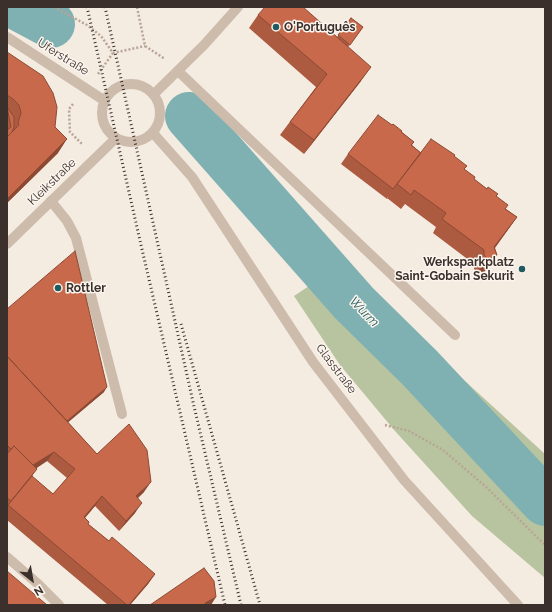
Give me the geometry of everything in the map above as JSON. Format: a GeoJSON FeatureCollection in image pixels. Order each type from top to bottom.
{"type":"FeatureCollection","features":[{"type":"Feature","properties":{"kind":"street"},"geometry":{"type":"LineString","coordinates":[[154,94],[178,72],[238,7]]}},
{"type":"Feature","properties":{"kind":"street","name":"Uferstraße"},"geometry":{"type":"LineString","coordinates":[[7,37],[104,101]]}},
{"type":"Feature","properties":{"kind":"street"},"geometry":{"type":"LineString","coordinates":[[178,72],[455,335]]}},
{"type":"Feature","properties":{"kind":"street"},"geometry":{"type":"LineString","coordinates":[[127,84],[138,84],[146,87],[154,94],[158,100],[161,114],[157,127],[153,133],[138,141],[122,141],[116,138],[104,125],[102,109],[104,101],[112,90],[127,84]]}},
{"type":"Feature","properties":{"kind":"street","name":"Glasstraße"},"geometry":{"type":"LineString","coordinates":[[153,133],[192,177],[313,362],[404,480],[518,605]]}},
{"type":"Feature","properties":{"kind":"street","name":"Kleikstraße"},"geometry":{"type":"LineString","coordinates":[[7,244],[116,138]]}},
{"type":"Feature","properties":{"kind":"street"},"geometry":{"type":"LineString","coordinates":[[51,201],[67,220],[76,238],[122,414]]}},
{"type":"Feature","properties":{"kind":"street"},"geometry":{"type":"LineString","coordinates":[[7,557],[59,605]]}},
{"type":"Feature","properties":{"kind":"path"},"geometry":{"type":"LineString","coordinates":[[54,7],[87,25],[102,36],[113,52],[145,46],[160,54],[178,72]]}},
{"type":"Feature","properties":{"kind":"path"},"geometry":{"type":"LineString","coordinates":[[137,7],[145,46]]}},
{"type":"Feature","properties":{"kind":"path"},"geometry":{"type":"LineString","coordinates":[[356,417],[409,431],[443,450],[485,486],[545,545]]}},
{"type":"Feature","properties":{"kind":"green space"},"geometry":{"type":"Polygon","coordinates":[[[7,7],[70,7],[64,18],[34,32],[7,16],[7,7]]]}},
{"type":"Feature","properties":{"kind":"green space"},"geometry":{"type":"Polygon","coordinates":[[[339,266],[545,454],[545,578],[472,516],[395,431],[340,365],[294,296],[339,266]]]}},
{"type":"Feature","properties":{"kind":"building"},"geometry":{"type":"Polygon","coordinates":[[[265,7],[303,7],[371,67],[314,140],[290,122],[327,74],[258,15],[265,7]]]}},
{"type":"Feature","properties":{"kind":"building"},"geometry":{"type":"Polygon","coordinates":[[[351,18],[363,27],[350,45],[338,35],[351,18]]]}},
{"type":"Feature","properties":{"kind":"building"},"geometry":{"type":"Polygon","coordinates":[[[7,52],[43,76],[53,93],[57,107],[55,127],[67,139],[7,199],[7,137],[19,125],[18,123],[21,113],[19,105],[7,95],[7,52]]]}},
{"type":"Feature","properties":{"kind":"building"},"geometry":{"type":"Polygon","coordinates":[[[7,107],[14,117],[14,127],[12,132],[7,137],[7,130],[11,127],[7,107]]]}},
{"type":"Feature","properties":{"kind":"building"},"geometry":{"type":"Polygon","coordinates":[[[378,115],[402,131],[401,132],[414,142],[411,145],[421,153],[393,189],[348,154],[378,115]]]}},
{"type":"Feature","properties":{"kind":"building"},"geometry":{"type":"Polygon","coordinates":[[[431,139],[455,155],[454,156],[467,166],[464,169],[475,177],[474,179],[487,189],[488,187],[498,194],[496,196],[508,205],[505,209],[517,217],[494,247],[497,255],[493,258],[488,259],[484,255],[484,250],[442,219],[446,213],[414,190],[411,195],[397,184],[431,139]]]}},
{"type":"Feature","properties":{"kind":"building"},"geometry":{"type":"Polygon","coordinates":[[[75,251],[107,387],[67,421],[7,356],[7,309],[75,251]]]}},
{"type":"Feature","properties":{"kind":"building"},"geometry":{"type":"Polygon","coordinates":[[[7,356],[97,454],[129,424],[147,450],[151,482],[136,496],[142,503],[126,521],[102,496],[84,517],[89,522],[88,524],[109,541],[112,537],[155,574],[129,605],[127,605],[8,505],[32,476],[53,494],[75,469],[54,452],[33,465],[14,446],[11,449],[7,445],[7,356]]]}},
{"type":"Feature","properties":{"kind":"building"},"geometry":{"type":"Polygon","coordinates":[[[14,446],[37,469],[11,501],[7,498],[7,454],[14,446]]]}},
{"type":"Feature","properties":{"kind":"building"},"geometry":{"type":"Polygon","coordinates":[[[204,568],[214,581],[216,597],[205,603],[206,605],[150,605],[204,568]]]}},
{"type":"Feature","properties":{"kind":"building"},"geometry":{"type":"Polygon","coordinates":[[[7,571],[47,605],[7,605],[7,571]]]}},
{"type":"Feature","properties":{"kind":"waterway","name":"Wurm"},"geometry":{"type":"LineString","coordinates":[[19,7],[51,24]]}},
{"type":"Feature","properties":{"kind":"waterway","name":"Wurm"},"geometry":{"type":"LineString","coordinates":[[189,116],[354,303],[420,368],[545,502]]}},
{"type":"Feature","properties":{"kind":"railway"},"geometry":{"type":"LineString","coordinates":[[87,7],[225,605]]}},
{"type":"Feature","properties":{"kind":"railway"},"geometry":{"type":"LineString","coordinates":[[105,7],[193,402],[241,605]]}},
{"type":"Feature","properties":{"kind":"railway"},"geometry":{"type":"LineString","coordinates":[[181,324],[260,605]]}},
{"type":"Feature","properties":{"kind":"place","name":"O'Português"},"geometry":{"type":"Point","coordinates":[276,27]}},
{"type":"Feature","properties":{"kind":"place","name":"Werksparkplatz Saint-Gobain Sekurit"},"geometry":{"type":"Point","coordinates":[522,269]}},
{"type":"Feature","properties":{"kind":"place","name":"Rottler"},"geometry":{"type":"Point","coordinates":[58,288]}}]}
